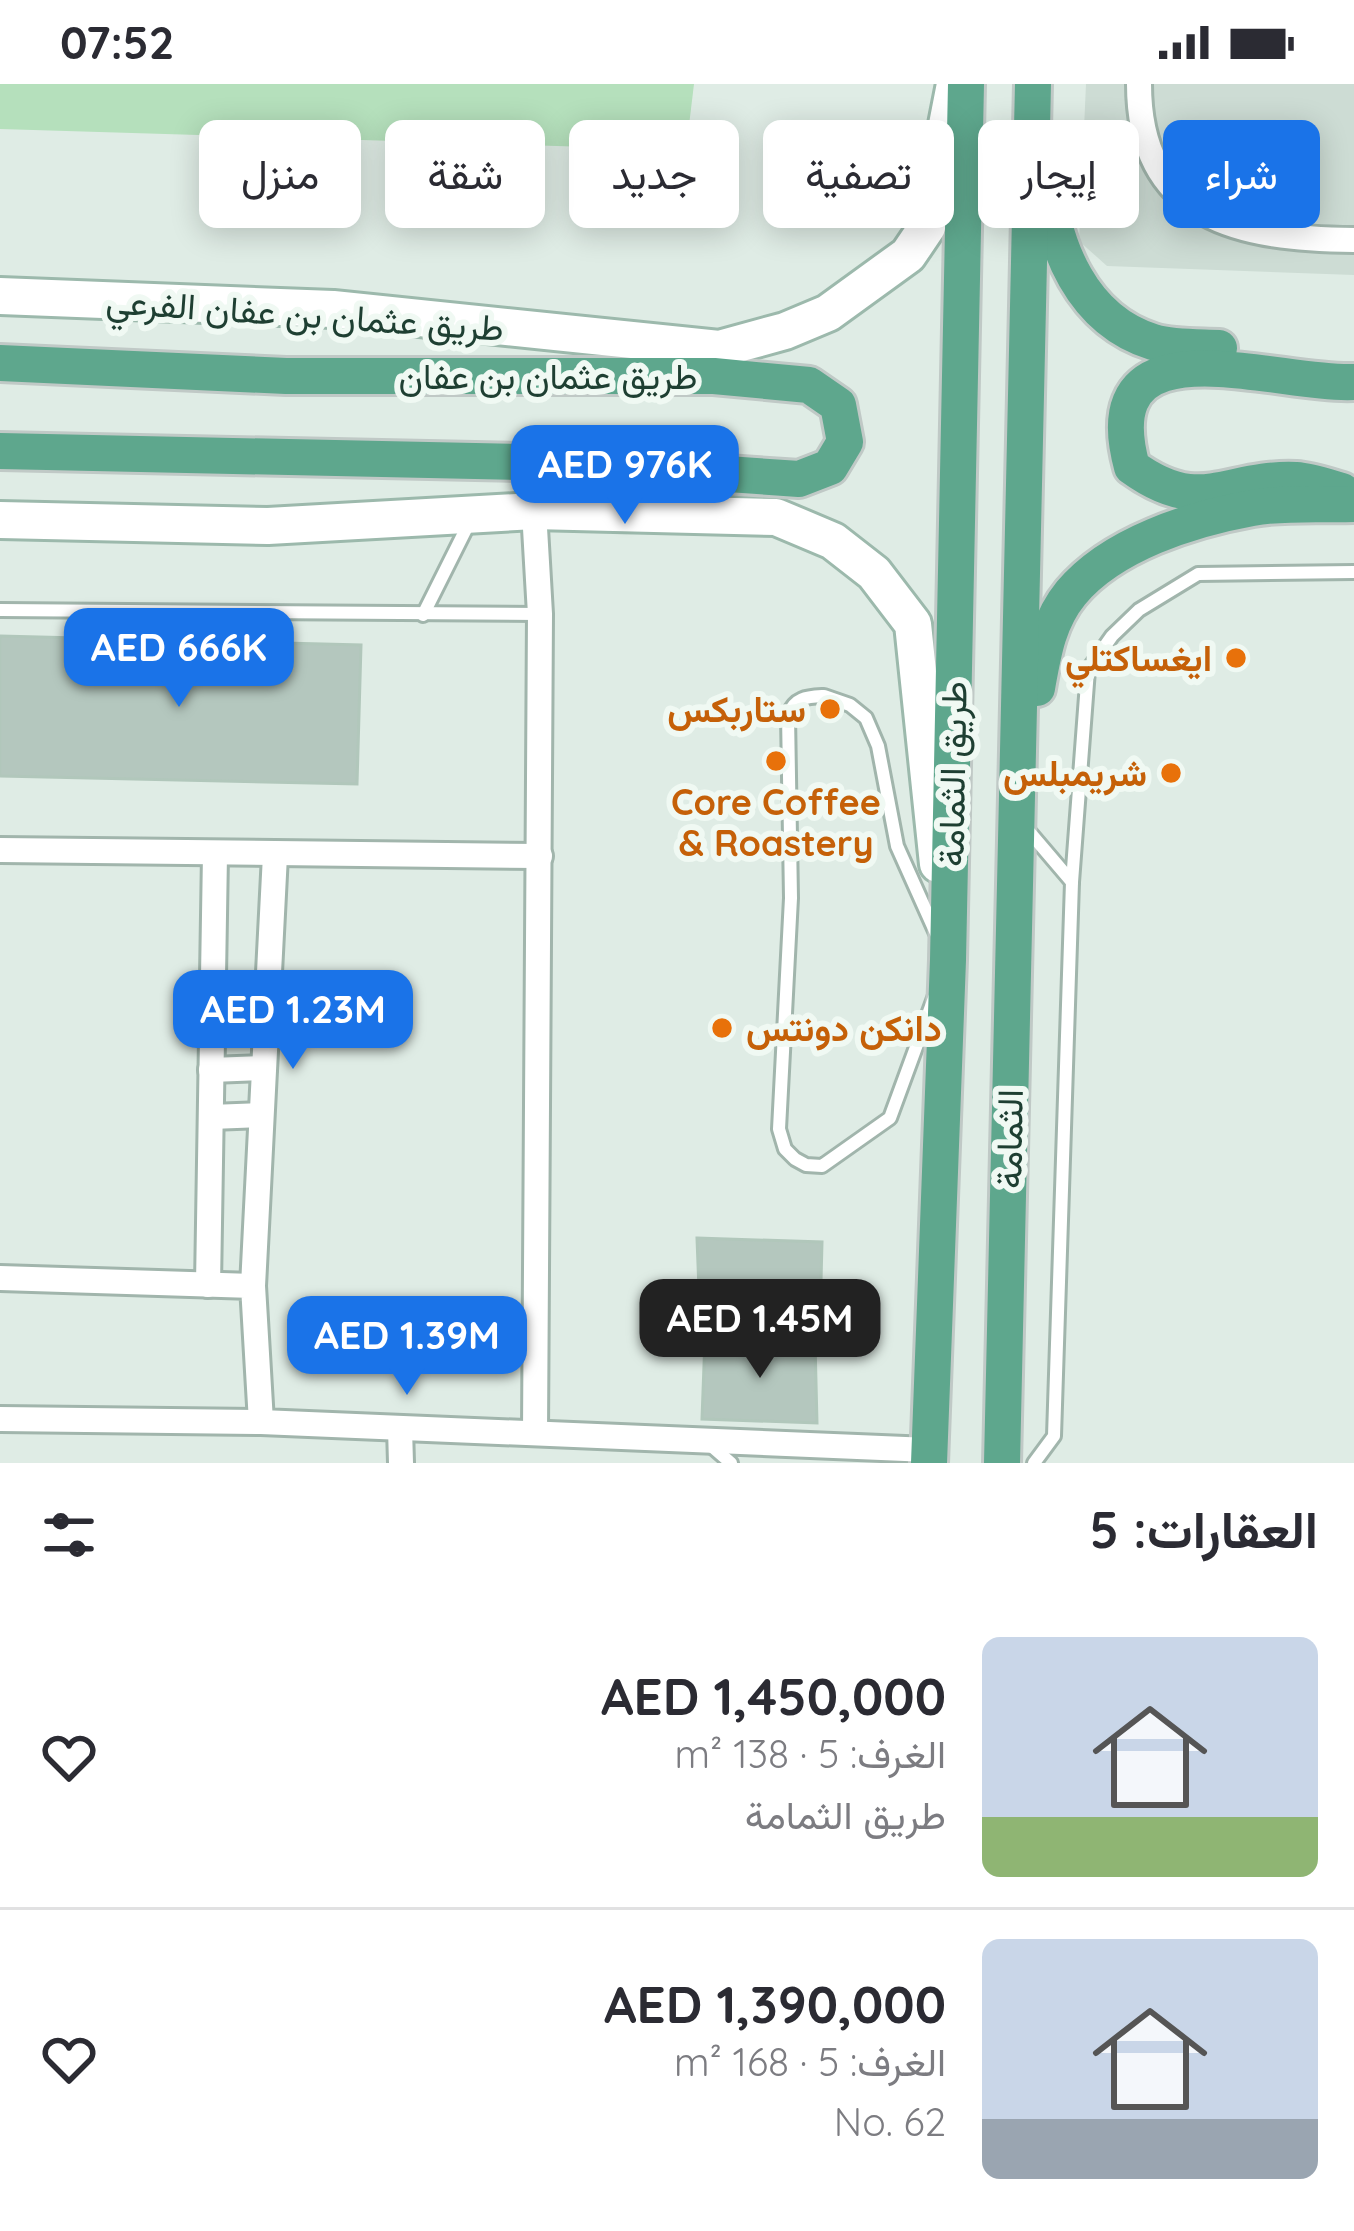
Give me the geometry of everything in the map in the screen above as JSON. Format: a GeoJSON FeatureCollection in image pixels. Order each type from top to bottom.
{"type":"FeatureCollection","features":[{"type":"Feature","properties":{"kind":"main road","name":"طريق عثمان بن عفان الفرعي"},"geometry":{"type":"LineString","coordinates":[[0,296],[333,309],[719,349],[785,331],[828,313],[908,255],[927,227],[955,84]]}},
{"type":"Feature","properties":{"kind":"main road","name":"طريق الثمامة"},"geometry":{"type":"LineString","coordinates":[[929,1457],[948,960],[966,84]]}},
{"type":"Feature","properties":{"kind":"main road"},"geometry":{"type":"LineString","coordinates":[[1037,84],[1061,258],[1104,314],[1129,333],[1159,344],[1354,359]]}},
{"type":"Feature","properties":{"kind":"main road","name":"طريق الثمامة"},"geometry":{"type":"LineString","coordinates":[[1015,816],[1037,84]]}},
{"type":"Feature","properties":{"kind":"main road"},"geometry":{"type":"LineString","coordinates":[[286,376],[719,349]]}},
{"type":"Feature","properties":{"kind":"main road","name":"طريق عثمان بن عفان"},"geometry":{"type":"LineString","coordinates":[[0,452],[568,463],[800,479],[830,467],[845,442],[838,405],[809,385],[714,376],[286,376],[8,363]]}},
{"type":"Feature","properties":{"kind":"main road"},"geometry":{"type":"LineString","coordinates":[[1354,382],[1199,367],[1160,372],[1134,394],[1124,420],[1132,467],[1168,491],[1204,493],[1296,480],[1354,494]]}},
{"type":"Feature","properties":{"kind":"main road"},"geometry":{"type":"LineString","coordinates":[[534,512],[700,473]]}},
{"type":"Feature","properties":{"kind":"main road"},"geometry":{"type":"LineString","coordinates":[[1015,816],[1045,639],[1070,594],[1106,562],[1198,521],[1256,507],[1354,504]]}},
{"type":"Feature","properties":{"kind":"main road"},"geometry":{"type":"LineString","coordinates":[[0,520],[268,526],[534,512],[776,517],[833,541],[874,573],[913,624],[948,960]]}},
{"type":"Feature","properties":{"kind":"main road","name":"الثمامة"},"geometry":{"type":"LineString","coordinates":[[1002,1463],[1015,816]]}},
{"type":"Feature","properties":{"kind":"street"},"geometry":{"type":"LineString","coordinates":[[1139,84],[1146,145],[1166,178],[1194,208],[1228,226],[1285,240],[1354,240]]}},
{"type":"Feature","properties":{"kind":"street"},"geometry":{"type":"LineString","coordinates":[[534,512],[540,614],[535,1432]]}},
{"type":"Feature","properties":{"kind":"street"},"geometry":{"type":"LineString","coordinates":[[0,850],[540,856]]}},
{"type":"Feature","properties":{"kind":"street"},"geometry":{"type":"LineString","coordinates":[[208,1285],[215,854]]}},
{"type":"Feature","properties":{"kind":"street"},"geometry":{"type":"LineString","coordinates":[[261,1422],[253,1286],[275,855]]}},
{"type":"Feature","properties":{"kind":"street"},"geometry":{"type":"LineString","coordinates":[[211,1070],[264,1068]]}},
{"type":"Feature","properties":{"kind":"street"},"geometry":{"type":"LineString","coordinates":[[211,1117],[261,1115]]}},
{"type":"Feature","properties":{"kind":"street"},"geometry":{"type":"LineString","coordinates":[[0,1278],[253,1286]]}},
{"type":"Feature","properties":{"kind":"street"},"geometry":{"type":"LineString","coordinates":[[0,1419],[261,1422],[703,1438],[929,1457]]}},
{"type":"Feature","properties":{"kind":"street"},"geometry":{"type":"LineString","coordinates":[[400,1428],[400,1463]]}},
{"type":"Feature","properties":{"kind":"lane"},"geometry":{"type":"LineString","coordinates":[[423,614],[473,515]]}},
{"type":"Feature","properties":{"kind":"lane"},"geometry":{"type":"LineString","coordinates":[[1034,1463],[1054,1436],[1072,882],[1088,670],[1112,635],[1139,610],[1198,574],[1354,572]]}},
{"type":"Feature","properties":{"kind":"lane"},"geometry":{"type":"LineString","coordinates":[[0,610],[540,614]]}},
{"type":"Feature","properties":{"kind":"lane"},"geometry":{"type":"LineString","coordinates":[[804,697],[838,700],[866,718],[878,746],[897,846],[948,960],[890,1118],[822,1166],[795,1159],[785,1150],[779,1129],[790,898],[788,715],[792,705],[804,697]]}},
{"type":"Feature","properties":{"kind":"lane"},"geometry":{"type":"LineString","coordinates":[[1015,816],[1072,882]]}},
{"type":"Feature","properties":{"kind":"lane"},"geometry":{"type":"LineString","coordinates":[[703,1438],[731,1463]]}},
{"type":"Feature","properties":{"kind":"shaded area"},"geometry":{"type":"Polygon","coordinates":[[[1086,84],[1354,84],[1354,275],[1107,266],[1079,241],[1080,228],[1139,228],[1139,120],[1084,120],[1086,84]]]}},
{"type":"Feature","properties":{"kind":"green space"},"geometry":{"type":"Polygon","coordinates":[[[0,84],[694,84],[690,120],[569,120],[569,146],[545,146],[545,120],[385,120],[385,141],[361,140],[361,120],[199,120],[199,135],[0,129],[0,84]]]}},
{"type":"Feature","properties":{"kind":"building"},"geometry":{"type":"Polygon","coordinates":[[[0,636],[361,645],[357,784],[0,776],[0,636]]]}},
{"type":"Feature","properties":{"kind":"building"},"geometry":{"type":"Polygon","coordinates":[[[697,1238],[822,1242],[820,1320],[700,1316],[697,1238]]]}},
{"type":"Feature","properties":{"kind":"building"},"geometry":{"type":"Polygon","coordinates":[[[705,1338],[815,1342],[817,1423],[702,1419],[705,1338]]]}},
{"type":"Feature","properties":{"kind":"place","name":"ايغساكتلي"},"geometry":{"type":"Point","coordinates":[1236,658]}},
{"type":"Feature","properties":{"kind":"place","name":"ستاربكس"},"geometry":{"type":"Point","coordinates":[830,709]}},
{"type":"Feature","properties":{"kind":"place","name":"Core Coffee & Roastery"},"geometry":{"type":"Point","coordinates":[776,761]}},
{"type":"Feature","properties":{"kind":"place","name":"شريمبلس"},"geometry":{"type":"Point","coordinates":[1171,773]}},
{"type":"Feature","properties":{"kind":"place","name":"دانكن دونتس"},"geometry":{"type":"Point","coordinates":[722,1028]}}]}
